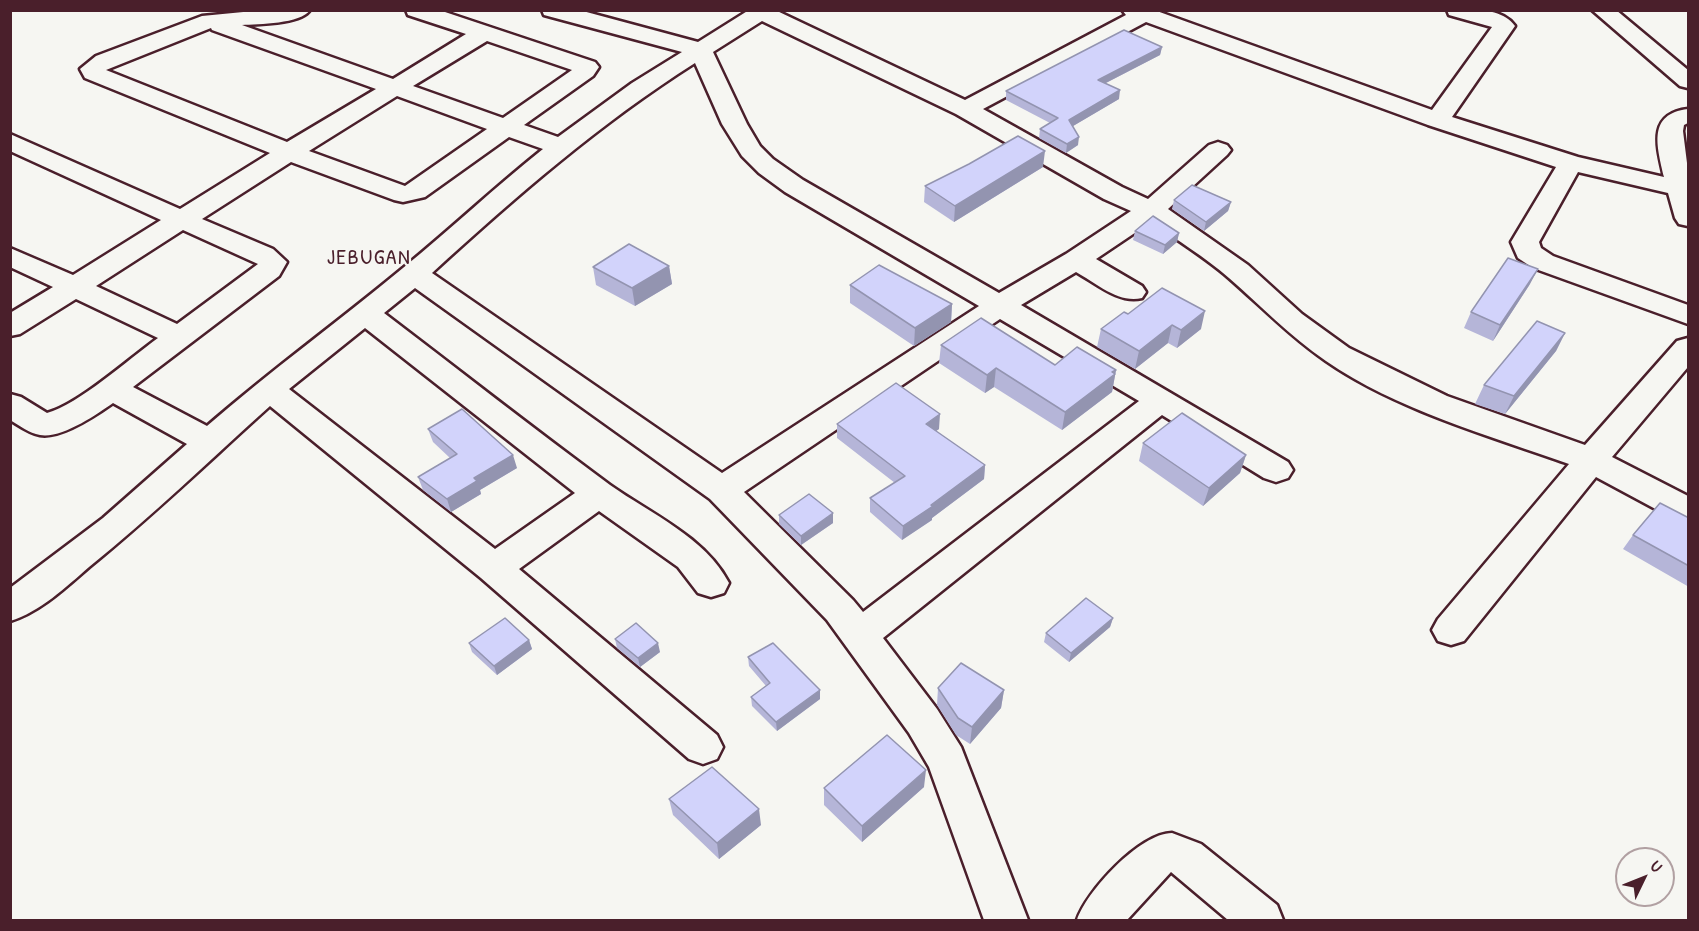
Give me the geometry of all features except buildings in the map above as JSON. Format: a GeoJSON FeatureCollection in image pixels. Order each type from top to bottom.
{"type":"FeatureCollection","features":[{"type":"Feature","properties":{"kind":"street"},"geometry":{"type":"LineString","coordinates":[[300,10],[279,16],[210,21],[104,61],[92,69],[93,73],[289,152],[404,194],[416,191],[507,128],[585,71],[587,66],[416,10]]}},
{"type":"Feature","properties":{"kind":"street"},"geometry":{"type":"LineString","coordinates":[[552,10],[701,50]]}},
{"type":"Feature","properties":{"kind":"street"},"geometry":{"type":"LineString","coordinates":[[1437,120],[1503,27],[1499,21],[1457,10]]}},
{"type":"Feature","properties":{"kind":"street"},"geometry":{"type":"LineString","coordinates":[[1602,10],[1689,81]]}},
{"type":"Feature","properties":{"kind":"street"},"geometry":{"type":"LineString","coordinates":[[10,607],[93,545],[211,443],[269,389],[366,314],[505,192],[561,147],[640,88],[764,12],[965,109],[1113,194],[1151,210],[1229,264],[1292,321],[1338,355],[1436,404],[1591,460],[1689,511]]}},
{"type":"Feature","properties":{"kind":"street"},"geometry":{"type":"LineString","coordinates":[[965,109],[1138,13],[1437,120],[1571,163],[1678,188]]}},
{"type":"Feature","properties":{"kind":"street"},"geometry":{"type":"LineString","coordinates":[[210,21],[561,147]]}},
{"type":"Feature","properties":{"kind":"street"},"geometry":{"type":"LineString","coordinates":[[10,327],[484,33]]}},
{"type":"Feature","properties":{"kind":"street"},"geometry":{"type":"LineString","coordinates":[[701,50],[719,93],[760,161],[794,186],[1161,400],[1276,470]]}},
{"type":"Feature","properties":{"kind":"street"},"geometry":{"type":"LineString","coordinates":[[1689,116],[1673,122],[1670,126],[1669,139],[1675,159],[1678,188],[1689,218]]}},
{"type":"Feature","properties":{"kind":"street"},"geometry":{"type":"LineString","coordinates":[[10,141],[273,262],[269,270],[83,409],[54,424],[43,425],[10,405]]}},
{"type":"Feature","properties":{"kind":"street"},"geometry":{"type":"LineString","coordinates":[[722,490],[999,306],[1076,260],[1151,210],[1218,150]]}},
{"type":"Feature","properties":{"kind":"street"},"geometry":{"type":"LineString","coordinates":[[1571,163],[1525,242],[1528,252],[1543,262],[1689,315]]}},
{"type":"Feature","properties":{"kind":"street"},"geometry":{"type":"LineString","coordinates":[[10,256],[178,336]]}},
{"type":"Feature","properties":{"kind":"street"},"geometry":{"type":"LineString","coordinates":[[1076,260],[1132,292]]}},
{"type":"Feature","properties":{"kind":"street"},"geometry":{"type":"LineString","coordinates":[[414,274],[722,490],[840,610],[923,721],[947,760],[1006,921]]}},
{"type":"Feature","properties":{"kind":"street"},"geometry":{"type":"LineString","coordinates":[[366,314],[599,494],[690,557],[711,583]]}},
{"type":"Feature","properties":{"kind":"street"},"geometry":{"type":"LineString","coordinates":[[1451,630],[1591,460],[1689,348]]}},
{"type":"Feature","properties":{"kind":"street"},"geometry":{"type":"LineString","coordinates":[[111,388],[211,443]]}},
{"type":"Feature","properties":{"kind":"street"},"geometry":{"type":"LineString","coordinates":[[269,389],[494,568],[703,747]]}},
{"type":"Feature","properties":{"kind":"street"},"geometry":{"type":"LineString","coordinates":[[860,636],[1161,400]]}},
{"type":"Feature","properties":{"kind":"street"},"geometry":{"type":"LineString","coordinates":[[494,568],[599,494]]}},
{"type":"Feature","properties":{"kind":"street"},"geometry":{"type":"LineString","coordinates":[[1099,921],[1146,868],[1163,854],[1173,852],[1186,858],[1261,921]]}},
{"type":"Feature","properties":{"kind":"district","name":"JEBUGAN"},"geometry":{"type":"Point","coordinates":[369,258]}}]}
